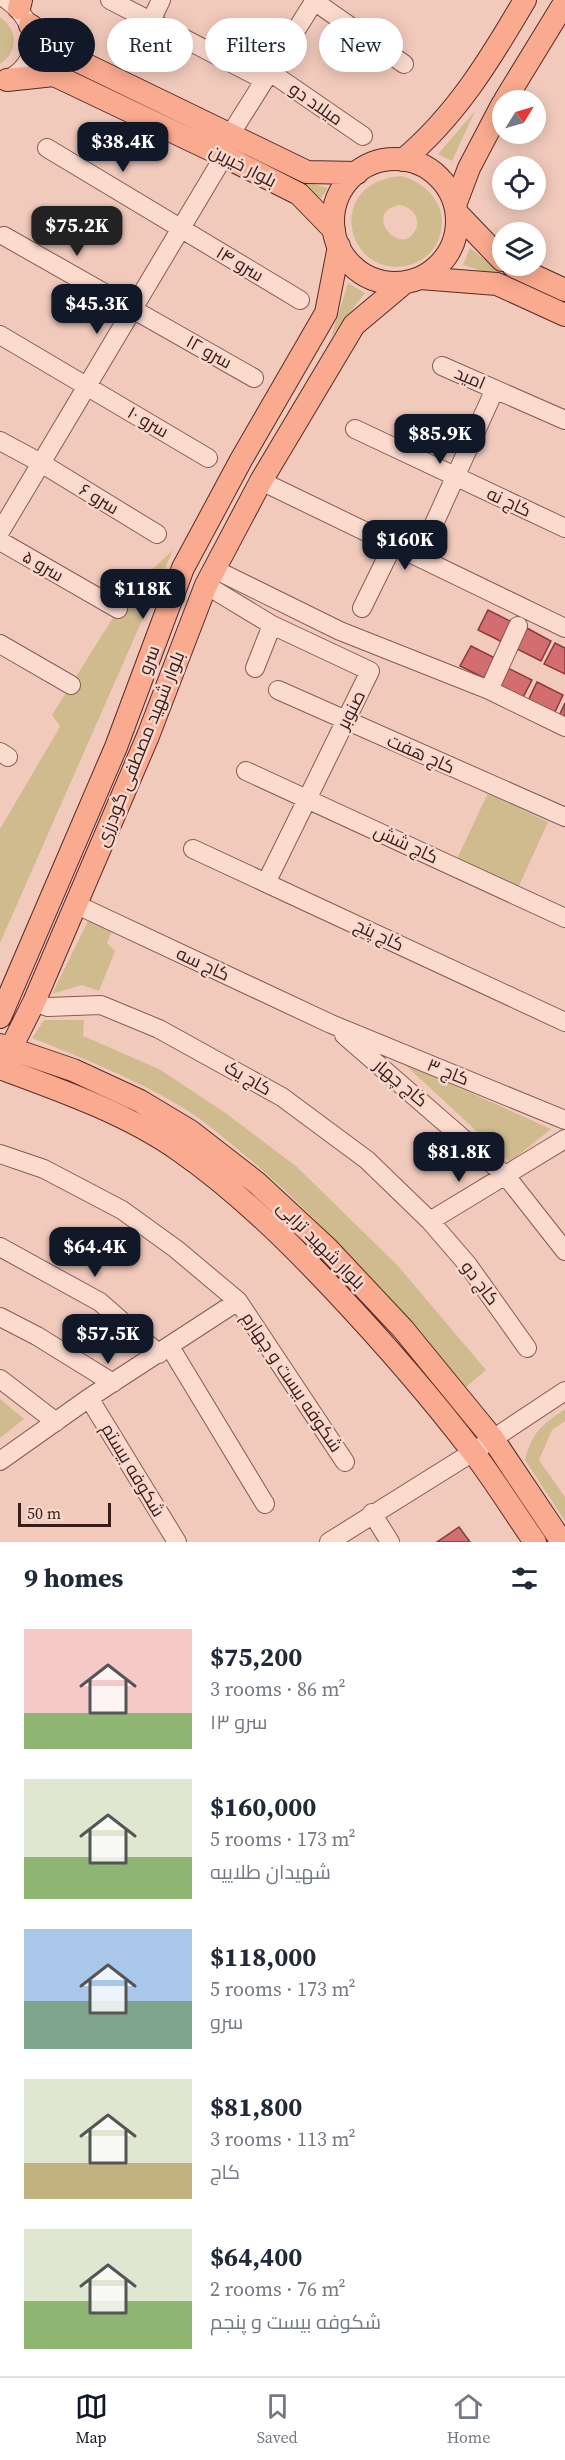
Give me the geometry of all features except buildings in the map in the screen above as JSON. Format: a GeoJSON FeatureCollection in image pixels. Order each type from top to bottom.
{"type":"FeatureCollection","features":[{"type":"Feature","properties":{"kind":"main road"},"geometry":{"type":"LineString","coordinates":[[403,160],[430,138],[473,84],[525,0]]}},
{"type":"Feature","properties":{"kind":"main road"},"geometry":{"type":"LineString","coordinates":[[511,90],[565,2]]}},
{"type":"Feature","properties":{"kind":"main road","name":"بلوار خیرین"},"geometry":{"type":"LineString","coordinates":[[19,8],[70,57],[227,145],[299,194],[336,238]]}},
{"type":"Feature","properties":{"kind":"main road","name":"بلوار خیرین"},"geometry":{"type":"LineString","coordinates":[[4,82],[54,75],[227,145],[307,172],[357,172]]}},
{"type":"Feature","properties":{"kind":"main road"},"geometry":{"type":"LineString","coordinates":[[412,281],[434,270],[445,259],[453,245],[457,229],[456,209],[470,168],[492,125]]}},
{"type":"Feature","properties":{"kind":"main road"},"geometry":{"type":"LineString","coordinates":[[492,249],[456,209],[445,186],[430,170],[417,164],[403,160],[387,160],[371,164],[357,172],[346,184],[338,198],[334,214],[336,238],[347,260],[358,271],[372,279],[388,283],[412,281],[497,284],[565,315]]}},
{"type":"Feature","properties":{"kind":"main road","name":"سرو"},"geometry":{"type":"LineString","coordinates":[[0,1017],[116,747],[183,568],[241,460],[326,313],[336,238]]}},
{"type":"Feature","properties":{"kind":"main road"},"geometry":{"type":"LineString","coordinates":[[535,276],[565,290]]}},
{"type":"Feature","properties":{"kind":"main road","name":"بلوار شهید مصطفی گودرزی"},"geometry":{"type":"LineString","coordinates":[[4,1050],[34,1002],[148,736],[210,577],[261,482],[354,325],[412,281]]}},
{"type":"Feature","properties":{"kind":"main road","name":"بلوار شهید ترابی"},"geometry":{"type":"LineString","coordinates":[[4,1050],[73,1070],[140,1101],[190,1131],[257,1183],[327,1248],[403,1329],[493,1438],[562,1542]]}},
{"type":"Feature","properties":{"kind":"main road","name":"بلوار شهید ترابی"},"geometry":{"type":"LineString","coordinates":[[0,1068],[64,1091],[130,1122],[179,1150],[242,1199],[309,1264],[386,1345],[473,1452],[535,1542]]}},
{"type":"Feature","properties":{"kind":"street","name":"میلاد دو"},"geometry":{"type":"LineString","coordinates":[[110,0],[144,18]]}},
{"type":"Feature","properties":{"kind":"street"},"geometry":{"type":"LineString","coordinates":[[152,18],[161,0]]}},
{"type":"Feature","properties":{"kind":"street"},"geometry":{"type":"LineString","coordinates":[[0,532],[181,228],[309,2],[404,64]]}},
{"type":"Feature","properties":{"kind":"street"},"geometry":{"type":"LineString","coordinates":[[4,82],[18,73],[29,57],[33,38],[19,8]]}},
{"type":"Feature","properties":{"kind":"street","name":"میلاد دو"},"geometry":{"type":"LineString","coordinates":[[193,41],[267,76],[363,136]]}},
{"type":"Feature","properties":{"kind":"street","name":"سرو ۱۴"},"geometry":{"type":"LineString","coordinates":[[47,148],[300,300]]}},
{"type":"Feature","properties":{"kind":"street","name":"سرو ۱۲"},"geometry":{"type":"LineString","coordinates":[[4,236],[254,378]]}},
{"type":"Feature","properties":{"kind":"street","name":"سرو ۱۰"},"geometry":{"type":"LineString","coordinates":[[0,335],[208,458]]}},
{"type":"Feature","properties":{"kind":"street","name":"امید"},"geometry":{"type":"LineString","coordinates":[[442,366],[565,420]]}},
{"type":"Feature","properties":{"kind":"street"},"geometry":{"type":"LineString","coordinates":[[419,557],[495,389]]}},
{"type":"Feature","properties":{"kind":"street","name":"کاج نه"},"geometry":{"type":"LineString","coordinates":[[355,429],[565,528]]}},
{"type":"Feature","properties":{"kind":"street","name":"سرو ۶"},"geometry":{"type":"LineString","coordinates":[[0,441],[41,463],[157,534]]}},
{"type":"Feature","properties":{"kind":"street"},"geometry":{"type":"LineString","coordinates":[[261,482],[565,628]]}},
{"type":"Feature","properties":{"kind":"street","name":"سرو ۵"},"geometry":{"type":"LineString","coordinates":[[0,541],[118,609]]}},
{"type":"Feature","properties":{"kind":"street"},"geometry":{"type":"LineString","coordinates":[[362,608],[393,544]]}},
{"type":"Feature","properties":{"kind":"street"},"geometry":{"type":"LineString","coordinates":[[210,577],[489,690],[565,727]]}},
{"type":"Feature","properties":{"kind":"street","name":"صنوبر"},"geometry":{"type":"LineString","coordinates":[[210,577],[273,625],[370,671],[266,883]]}},
{"type":"Feature","properties":{"kind":"street"},"geometry":{"type":"LineString","coordinates":[[255,668],[273,625]]}},
{"type":"Feature","properties":{"kind":"street"},"geometry":{"type":"LineString","coordinates":[[489,690],[518,626]]}},
{"type":"Feature","properties":{"kind":"street"},"geometry":{"type":"LineString","coordinates":[[0,644],[71,685]]}},
{"type":"Feature","properties":{"kind":"street","name":"کاج هفت"},"geometry":{"type":"LineString","coordinates":[[278,690],[565,817]]}},
{"type":"Feature","properties":{"kind":"street","name":"کاج شش"},"geometry":{"type":"LineString","coordinates":[[246,771],[565,918]]}},
{"type":"Feature","properties":{"kind":"street","name":"کاج پنج"},"geometry":{"type":"LineString","coordinates":[[193,849],[565,1022]]}},
{"type":"Feature","properties":{"kind":"street","name":"کاج سه"},"geometry":{"type":"LineString","coordinates":[[75,904],[331,1024]]}},
{"type":"Feature","properties":{"kind":"street","name":"کاج یک"},"geometry":{"type":"LineString","coordinates":[[34,1002],[48,1007],[101,1005],[159,1029],[254,1080],[282,1097],[367,1160],[430,1221]]}},
{"type":"Feature","properties":{"kind":"street","name":"کاج ۳"},"geometry":{"type":"LineString","coordinates":[[331,1024],[565,1120]]}},
{"type":"Feature","properties":{"kind":"street","name":"کاج چهار"},"geometry":{"type":"LineString","coordinates":[[331,1024],[506,1176],[565,1251]]}},
{"type":"Feature","properties":{"kind":"street"},"geometry":{"type":"LineString","coordinates":[[430,1221],[565,1139]]}},
{"type":"Feature","properties":{"kind":"street","name":"شکوفه بیست و چهارم"},"geometry":{"type":"LineString","coordinates":[[0,1154],[44,1169],[122,1210],[176,1249],[238,1302],[345,1462]]}},
{"type":"Feature","properties":{"kind":"street","name":"کاج دو"},"geometry":{"type":"LineString","coordinates":[[430,1221],[468,1265],[527,1348]]}},
{"type":"Feature","properties":{"kind":"street"},"geometry":{"type":"LineString","coordinates":[[0,1247],[100,1302],[164,1350],[265,1504]]}},
{"type":"Feature","properties":{"kind":"street"},"geometry":{"type":"LineString","coordinates":[[0,1461],[89,1398],[238,1302]]}},
{"type":"Feature","properties":{"kind":"street"},"geometry":{"type":"LineString","coordinates":[[0,1317],[37,1336],[113,1383]]}},
{"type":"Feature","properties":{"kind":"street"},"geometry":{"type":"LineString","coordinates":[[0,1379],[56,1422]]}},
{"type":"Feature","properties":{"kind":"street"},"geometry":{"type":"LineString","coordinates":[[329,1542],[565,1391]]}},
{"type":"Feature","properties":{"kind":"street","name":"شکوفه بیستم"},"geometry":{"type":"LineString","coordinates":[[89,1398],[177,1542]]}},
{"type":"Feature","properties":{"kind":"street"},"geometry":{"type":"LineString","coordinates":[[372,1513],[390,1542]]}},
{"type":"Feature","properties":{"kind":"shaded area"},"geometry":{"type":"Polygon","coordinates":[[[0,17],[10,28],[14,40],[11,53],[0,64],[0,17]]]}},
{"type":"Feature","properties":{"kind":"shaded area"},"geometry":{"type":"Polygon","coordinates":[[[475,111],[452,161],[438,154],[475,111]]]}},
{"type":"Feature","properties":{"kind":"shaded area"},"geometry":{"type":"Polygon","coordinates":[[[402,176],[422,186],[436,201],[442,220],[441,231],[432,250],[418,262],[410,265],[388,266],[370,259],[358,245],[352,228],[353,211],[361,194],[377,182],[402,176]],[[404,206],[389,209],[384,216],[384,224],[388,231],[394,237],[402,239],[410,237],[417,225],[414,213],[404,206]]]}},
{"type":"Feature","properties":{"kind":"shaded area"},"geometry":{"type":"Polygon","coordinates":[[[290,177],[328,188],[321,198],[290,177]]]}},
{"type":"Feature","properties":{"kind":"shaded area"},"geometry":{"type":"Polygon","coordinates":[[[470,248],[492,266],[492,274],[463,265],[470,248]]]}},
{"type":"Feature","properties":{"kind":"shaded area"},"geometry":{"type":"Polygon","coordinates":[[[348,283],[365,293],[331,337],[348,283]]]}},
{"type":"Feature","properties":{"kind":"shaded area"},"geometry":{"type":"Polygon","coordinates":[[[173,550],[0,943],[0,829],[60,726],[52,715],[131,589],[173,550]]]}},
{"type":"Feature","properties":{"kind":"shaded area"},"geometry":{"type":"Polygon","coordinates":[[[488,793],[548,822],[518,888],[457,859],[488,793]]]}},
{"type":"Feature","properties":{"kind":"shaded area"},"geometry":{"type":"Polygon","coordinates":[[[89,919],[112,931],[107,943],[115,951],[99,991],[82,985],[52,994],[89,919]]]}},
{"type":"Feature","properties":{"kind":"shaded area"},"geometry":{"type":"Polygon","coordinates":[[[44,1020],[84,1020],[83,1036],[159,1069],[224,1112],[297,1167],[398,1266],[486,1370],[465,1388],[337,1243],[253,1162],[203,1121],[167,1098],[110,1070],[32,1038],[44,1020]]]}},
{"type":"Feature","properties":{"kind":"shaded area"},"geometry":{"type":"Polygon","coordinates":[[[402,1062],[551,1129],[510,1162],[402,1062]]]}},
{"type":"Feature","properties":{"kind":"shaded area"},"geometry":{"type":"Polygon","coordinates":[[[0,1399],[24,1419],[0,1438],[0,1399]]]}},
{"type":"Feature","properties":{"kind":"shaded area"},"geometry":{"type":"Polygon","coordinates":[[[565,1409],[565,1421],[552,1430],[539,1460],[565,1497],[565,1521],[525,1460],[531,1442],[539,1430],[565,1409]]]}}]}
